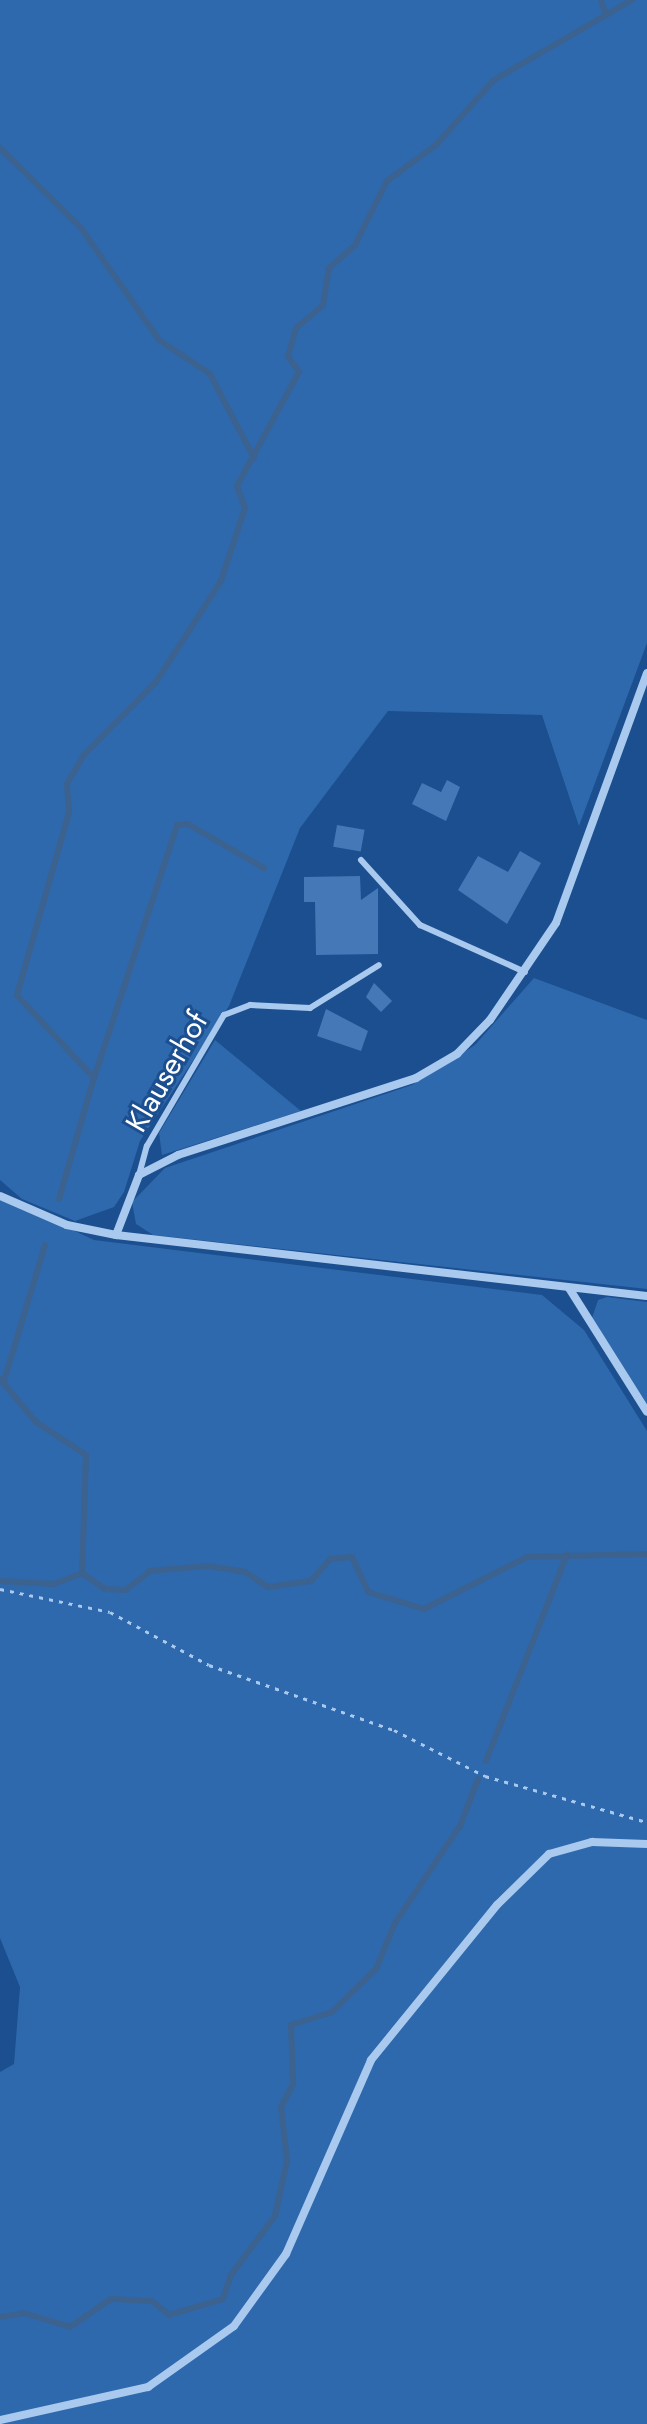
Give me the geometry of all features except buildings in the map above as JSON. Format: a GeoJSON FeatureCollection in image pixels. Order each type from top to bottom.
{"type":"FeatureCollection","features":[{"type":"Feature","properties":{"kind":"street"},"geometry":{"type":"LineString","coordinates":[[116,1235],[139,1175],[178,1155],[416,1078],[457,1054],[525,972],[556,923],[647,673]]}},
{"type":"Feature","properties":{"kind":"street"},"geometry":{"type":"LineString","coordinates":[[0,1196],[67,1225],[116,1235],[647,1296]]}},
{"type":"Feature","properties":{"kind":"street"},"geometry":{"type":"LineString","coordinates":[[569,1288],[647,1412]]}},
{"type":"Feature","properties":{"kind":"street"},"geometry":{"type":"LineString","coordinates":[[0,2420],[148,2387],[234,2326],[286,2254],[371,2060],[497,1905],[549,1854],[592,1842],[647,1844]]}},
{"type":"Feature","properties":{"kind":"lane"},"geometry":{"type":"LineString","coordinates":[[361,860],[420,925],[525,972]]}},
{"type":"Feature","properties":{"kind":"lane","name":"Klauserhof"},"geometry":{"type":"LineString","coordinates":[[139,1175],[147,1146],[224,1015],[250,1005],[310,1008],[379,965]]}},
{"type":"Feature","properties":{"kind":"path"},"geometry":{"type":"LineString","coordinates":[[0,1589],[110,1612],[209,1665],[394,1730],[485,1776],[647,1822]]}},
{"type":"Feature","properties":{"kind":"shaded area"},"geometry":{"type":"Polygon","coordinates":[[[0,0],[647,0],[647,643],[579,826],[542,715],[388,711],[300,828],[229,1006],[140,1141],[124,1192],[114,1207],[75,1221],[22,1199],[0,1180],[0,0]]]}},
{"type":"Feature","properties":{"kind":"shaded area"},"geometry":{"type":"Polygon","coordinates":[[[534,978],[647,1020],[647,1289],[153,1235],[136,1224],[132,1202],[165,1168],[412,1085],[475,1045],[534,978]]]}},
{"type":"Feature","properties":{"kind":"shaded area"},"geometry":{"type":"Polygon","coordinates":[[[215,1040],[301,1111],[162,1155],[159,1133],[215,1040]]]}},
{"type":"Feature","properties":{"kind":"shaded area"},"geometry":{"type":"Polygon","coordinates":[[[0,1196],[94,1240],[542,1295],[584,1330],[647,1431],[647,2424],[0,2424],[0,2072],[14,2064],[20,1987],[0,1938],[0,1196]]]}},
{"type":"Feature","properties":{"kind":"shaded area"},"geometry":{"type":"Polygon","coordinates":[[[607,1297],[647,1302],[647,1404],[592,1318],[598,1300],[607,1297]]]}},
{"type":"Feature","properties":{"kind":"waterway"},"geometry":{"type":"LineString","coordinates":[[601,0],[606,15]]}},
{"type":"Feature","properties":{"kind":"waterway"},"geometry":{"type":"LineString","coordinates":[[59,1199],[94,1078],[17,995],[69,813],[67,784],[83,756],[156,682],[221,581],[245,508],[237,486],[299,372],[288,356],[296,328],[323,305],[329,268],[355,245],[387,181],[436,145],[494,80],[632,0]]}},
{"type":"Feature","properties":{"kind":"waterway"},"geometry":{"type":"LineString","coordinates":[[0,148],[81,228],[159,340],[210,374],[254,458]]}},
{"type":"Feature","properties":{"kind":"waterway"},"geometry":{"type":"LineString","coordinates":[[94,1078],[177,825],[188,824],[264,868]]}},
{"type":"Feature","properties":{"kind":"waterway"},"geometry":{"type":"LineString","coordinates":[[4,1381],[45,1245]]}},
{"type":"Feature","properties":{"kind":"waterway"},"geometry":{"type":"LineString","coordinates":[[0,1379],[36,1422],[86,1455],[82,1573],[105,1589],[126,1590],[150,1571],[208,1566],[245,1572],[268,1587],[311,1581],[330,1559],[352,1557],[368,1592],[424,1609],[527,1557],[647,1554]]}},
{"type":"Feature","properties":{"kind":"waterway"},"geometry":{"type":"LineString","coordinates":[[486,1761],[567,1554]]}},
{"type":"Feature","properties":{"kind":"waterway"},"geometry":{"type":"LineString","coordinates":[[0,1581],[54,1584],[82,1573]]}},
{"type":"Feature","properties":{"kind":"waterway"},"geometry":{"type":"LineString","coordinates":[[0,2317],[24,2313],[70,2327],[111,2299],[152,2301],[169,2315],[223,2299],[231,2275],[275,2216],[287,2161],[281,2107],[293,2084],[291,2025],[332,2012],[376,1969],[395,1923],[460,1826],[478,1779]]}}]}
